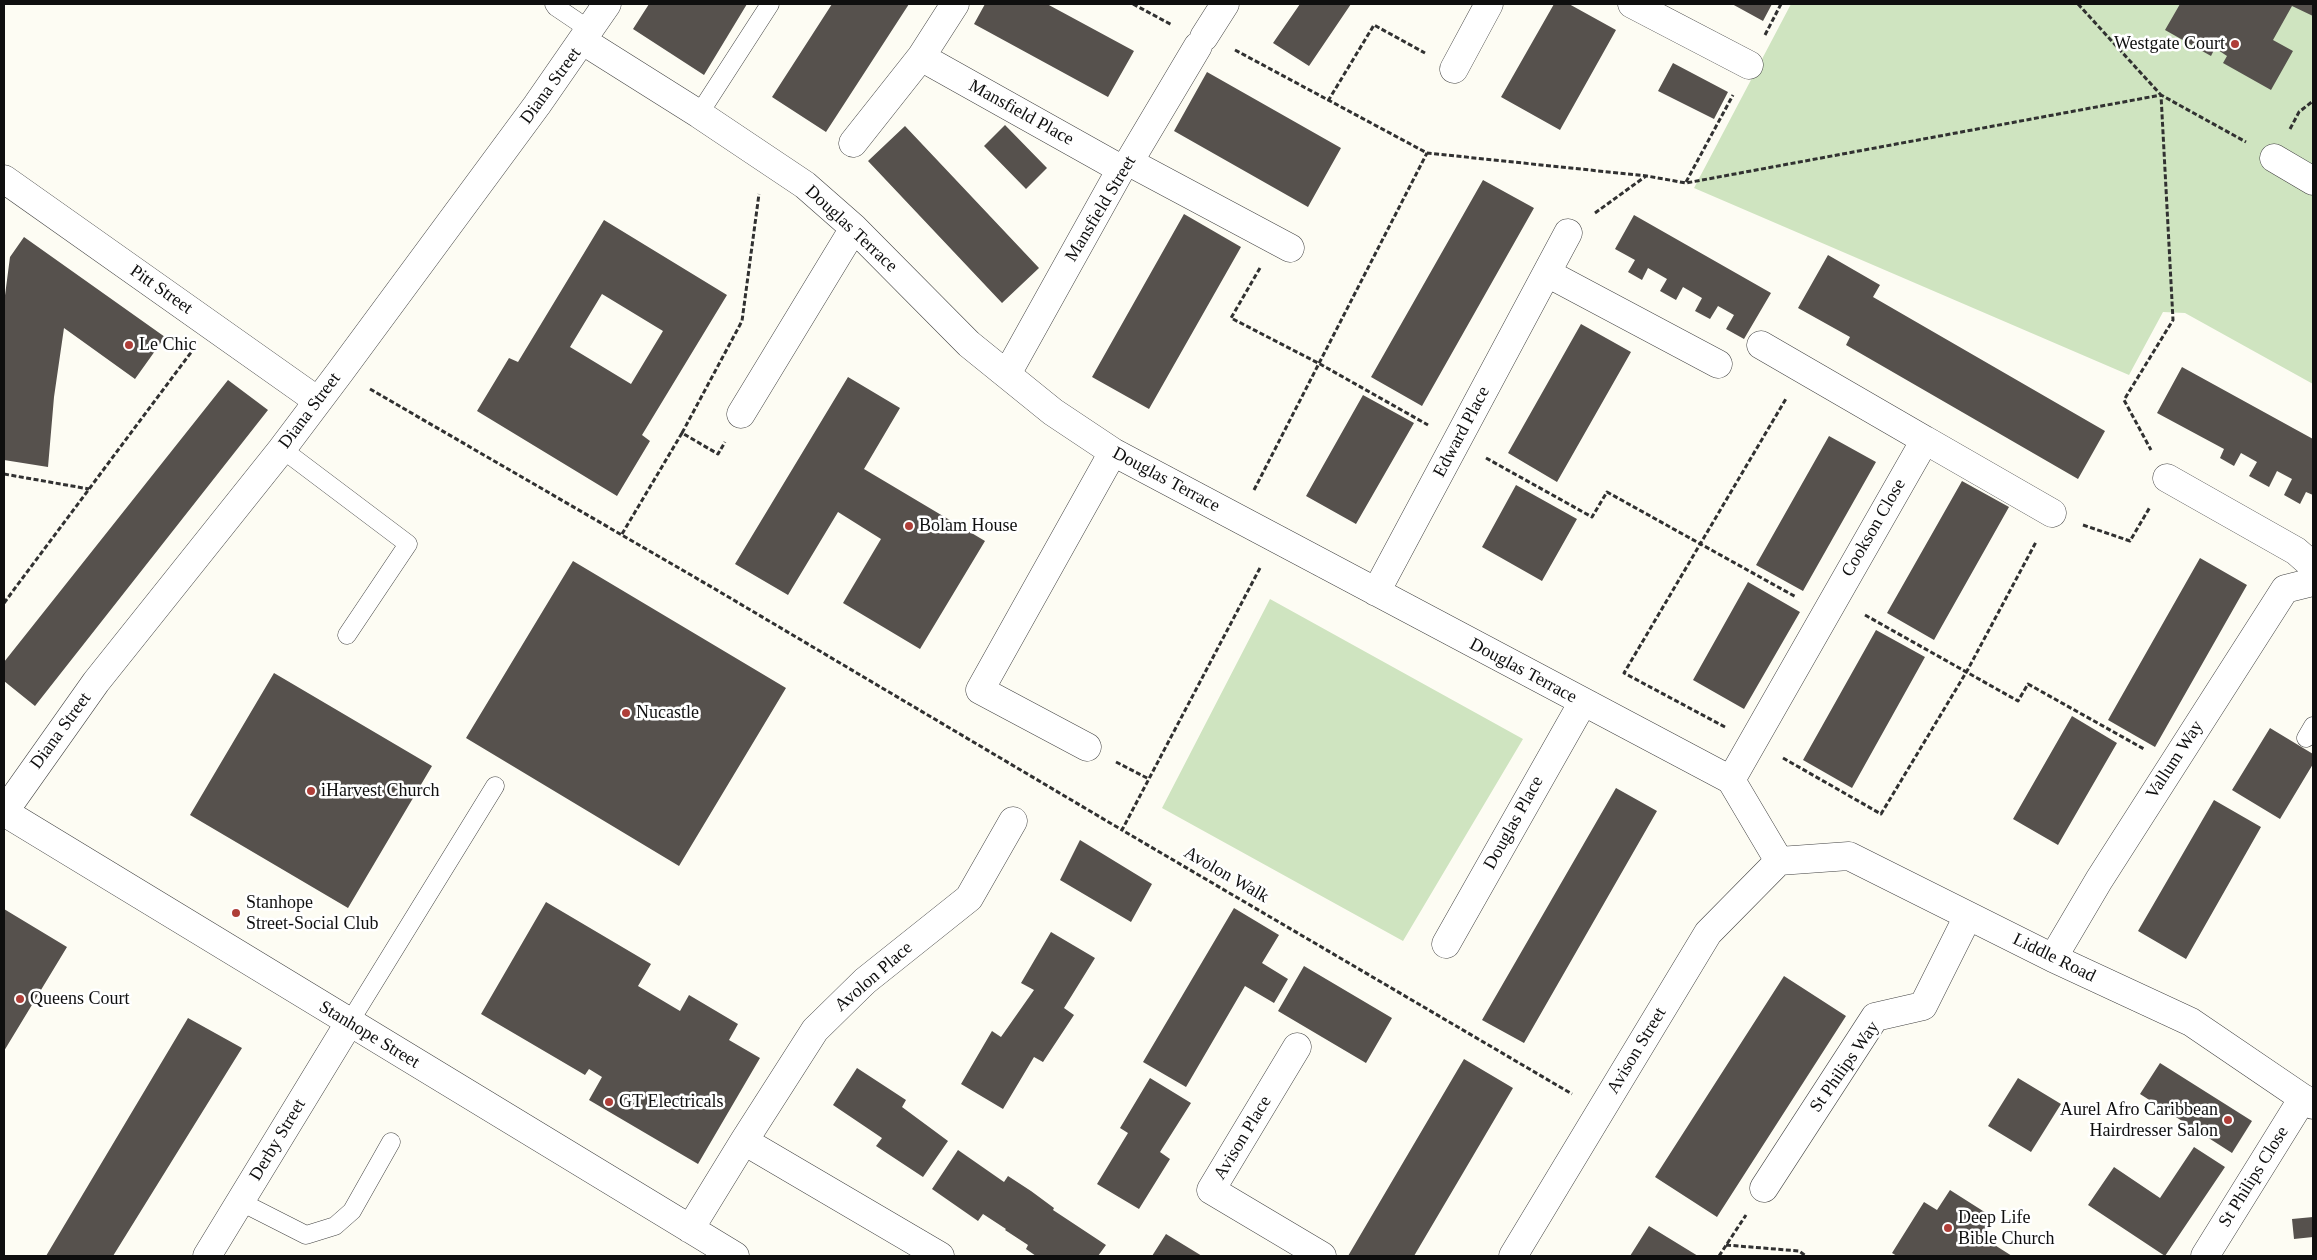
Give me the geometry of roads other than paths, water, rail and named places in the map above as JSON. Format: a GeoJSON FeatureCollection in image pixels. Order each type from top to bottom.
{"type":"FeatureCollection","features":[{"type":"Feature","properties":{"kind":"street","name":"Diana Street"},"geometry":{"type":"LineString","coordinates":[[4,812],[96,682],[340,372],[586,36],[607,4]]}},
{"type":"Feature","properties":{"kind":"street"},"geometry":{"type":"LineString","coordinates":[[853,144],[921,57],[955,4]]}},
{"type":"Feature","properties":{"kind":"street","name":"Mansfield Street"},"geometry":{"type":"LineString","coordinates":[[1007,374],[1125,165],[1210,43],[1225,4]]}},
{"type":"Feature","properties":{"kind":"street"},"geometry":{"type":"LineString","coordinates":[[1454,69],[1489,4]]}},
{"type":"Feature","properties":{"kind":"street"},"geometry":{"type":"LineString","coordinates":[[1632,4],[1749,65]]}},
{"type":"Feature","properties":{"kind":"street","name":"Douglas Terrace"},"geometry":{"type":"LineString","coordinates":[[586,36],[804,185],[854,228],[969,344],[1053,412],[1113,452],[1731,780]]}},
{"type":"Feature","properties":{"kind":"street","name":"Mansfield Place"},"geometry":{"type":"LineString","coordinates":[[921,57],[1125,165],[1283,245]]}},
{"type":"Feature","properties":{"kind":"street"},"geometry":{"type":"LineString","coordinates":[[2274,158],[2313,181]]}},
{"type":"Feature","properties":{"kind":"street","name":"Pitt Street"},"geometry":{"type":"LineString","coordinates":[[4,179],[318,401]]}},
{"type":"Feature","properties":{"kind":"street"},"geometry":{"type":"LineString","coordinates":[[741,414],[854,228]]}},
{"type":"Feature","properties":{"kind":"street","name":"Edward Place"},"geometry":{"type":"LineString","coordinates":[[1376,592],[1568,233]]}},
{"type":"Feature","properties":{"kind":"street"},"geometry":{"type":"LineString","coordinates":[[1547,273],[1718,364]]}},
{"type":"Feature","properties":{"kind":"street"},"geometry":{"type":"LineString","coordinates":[[1761,345],[2052,513]]}},
{"type":"Feature","properties":{"kind":"street","name":"Cookson Close"},"geometry":{"type":"LineString","coordinates":[[1731,780],[1925,440]]}},
{"type":"Feature","properties":{"kind":"street"},"geometry":{"type":"LineString","coordinates":[[1087,747],[980,690],[1113,452]]}},
{"type":"Feature","properties":{"kind":"street"},"geometry":{"type":"LineString","coordinates":[[2167,478],[2296,551],[2313,566]]}},
{"type":"Feature","properties":{"kind":"street","name":"Vallum Way"},"geometry":{"type":"LineString","coordinates":[[2053,958],[2099,880],[2285,589],[2313,582]]}},
{"type":"Feature","properties":{"kind":"street","name":"Douglas Place"},"geometry":{"type":"LineString","coordinates":[[1446,944],[1583,702]]}},
{"type":"Feature","properties":{"kind":"street"},"geometry":{"type":"LineString","coordinates":[[1731,780],[1779,861]]}},
{"type":"Feature","properties":{"kind":"street","name":"Stanhope Street"},"geometry":{"type":"LineString","coordinates":[[4,812],[735,1256]]}},
{"type":"Feature","properties":{"kind":"street","name":"Avolon Place"},"geometry":{"type":"LineString","coordinates":[[690,1229],[815,1030],[865,981],[969,898],[1013,821]]}},
{"type":"Feature","properties":{"kind":"street","name":"Liddle Road"},"geometry":{"type":"LineString","coordinates":[[1779,861],[1849,856],[2053,958],[2191,1022],[2308,1102]]}},
{"type":"Feature","properties":{"kind":"street","name":"Avison Street"},"geometry":{"type":"LineString","coordinates":[[1513,1256],[1708,933],[1779,861]]}},
{"type":"Feature","properties":{"kind":"street","name":"St Philips Way"},"geometry":{"type":"LineString","coordinates":[[1764,1188],[1875,1018],[1923,1006],[1968,916]]}},
{"type":"Feature","properties":{"kind":"street","name":"Derby Street"},"geometry":{"type":"LineString","coordinates":[[207,1256],[349,1023]]}},
{"type":"Feature","properties":{"kind":"street","name":"Avison Place"},"geometry":{"type":"LineString","coordinates":[[1297,1047],[1211,1190],[1305,1252]]}},
{"type":"Feature","properties":{"kind":"street","name":"St Philips Close"},"geometry":{"type":"LineString","coordinates":[[2205,1256],[2308,1102]]}},
{"type":"Feature","properties":{"kind":"street"},"geometry":{"type":"LineString","coordinates":[[744,1141],[940,1256]]}},
{"type":"Feature","properties":{"kind":"lane"},"geometry":{"type":"LineString","coordinates":[[554,4],[586,36]]}},
{"type":"Feature","properties":{"kind":"lane"},"geometry":{"type":"LineString","coordinates":[[699,114],[770,4]]}},
{"type":"Feature","properties":{"kind":"lane"},"geometry":{"type":"LineString","coordinates":[[282,448],[408,544],[347,635]]}},
{"type":"Feature","properties":{"kind":"lane"},"geometry":{"type":"LineString","coordinates":[[349,1023],[495,786]]}},
{"type":"Feature","properties":{"kind":"lane"},"geometry":{"type":"LineString","coordinates":[[241,1202],[306,1234],[335,1226],[352,1211],[391,1142]]}},
{"type":"Feature","properties":{"kind":"place","name":"Westgate Court"},"geometry":{"type":"Point","coordinates":[2235,44]}},
{"type":"Feature","properties":{"kind":"place","name":"Le Chic"},"geometry":{"type":"Point","coordinates":[129,345]}},
{"type":"Feature","properties":{"kind":"place","name":"Bolam House"},"geometry":{"type":"Point","coordinates":[909,526]}},
{"type":"Feature","properties":{"kind":"place","name":"Nucastle"},"geometry":{"type":"Point","coordinates":[626,713]}},
{"type":"Feature","properties":{"kind":"place","name":"iHarvest Church"},"geometry":{"type":"Point","coordinates":[311,791]}},
{"type":"Feature","properties":{"kind":"place","name":"Stanhope Street-Social Club"},"geometry":{"type":"Point","coordinates":[236,913]}},
{"type":"Feature","properties":{"kind":"place","name":"Queens Court"},"geometry":{"type":"Point","coordinates":[20,999]}},
{"type":"Feature","properties":{"kind":"place","name":"GT Electricals"},"geometry":{"type":"Point","coordinates":[609,1102]}},
{"type":"Feature","properties":{"kind":"place","name":"Aurel Afro Caribbean Hairdresser Salon"},"geometry":{"type":"Point","coordinates":[2228,1120]}},
{"type":"Feature","properties":{"kind":"place","name":"Deep Life Bible Church"},"geometry":{"type":"Point","coordinates":[1948,1228]}}]}
